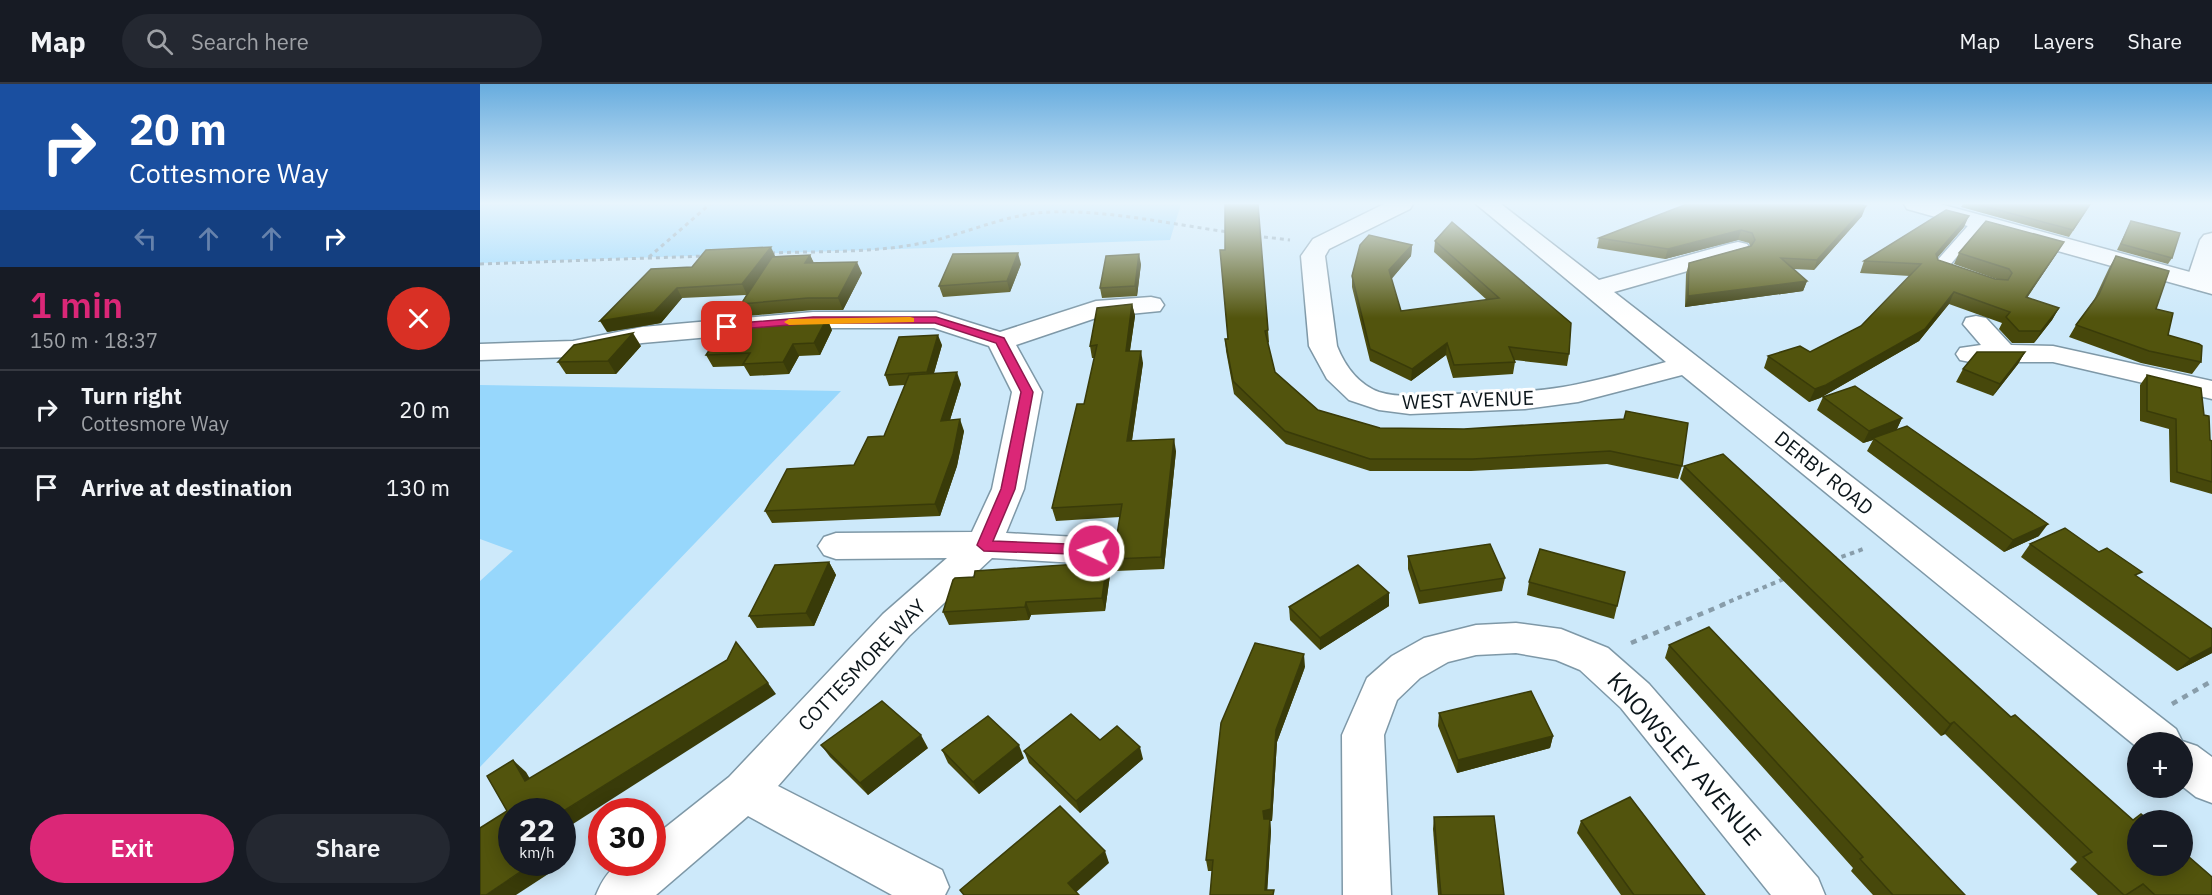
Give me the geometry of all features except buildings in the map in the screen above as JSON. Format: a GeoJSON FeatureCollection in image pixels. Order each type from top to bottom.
{"type":"FeatureCollection","features":[{"type":"Feature","properties":{"kind":"street"},"geometry":{"type":"LineString","coordinates":[[1321,244],[1325,242]]}},
{"type":"Feature","properties":{"kind":"street","name":"DERBY ROAD"},"geometry":{"type":"LineString","coordinates":[[1534,242],[2148,732]]}},
{"type":"Feature","properties":{"kind":"street"},"geometry":{"type":"LineString","coordinates":[[2052,242],[2206,284],[2212,242]]}},
{"type":"Feature","properties":{"kind":"street","name":"WEST AVENUE"},"geometry":{"type":"LineString","coordinates":[[1321,244],[1315,250],[1313,267],[1327,358],[1341,380],[1368,397],[1379,401],[1419,405],[1560,396],[1687,365]]}},
{"type":"Feature","properties":{"kind":"street"},"geometry":{"type":"LineString","coordinates":[[1594,290],[1738,249]]}},
{"type":"Feature","properties":{"kind":"street"},"geometry":{"type":"LineString","coordinates":[[480,352],[573,349],[642,334],[813,320],[936,320],[1000,340],[1096,309],[1151,305]]}},
{"type":"Feature","properties":{"kind":"street"},"geometry":{"type":"LineString","coordinates":[[1976,324],[2003,353]]}},
{"type":"Feature","properties":{"kind":"street","name":"COTTESMORE WAY"},"geometry":{"type":"LineString","coordinates":[[620,895],[745,790],[896,625],[984,545],[1008,489],[1027,392],[1000,340]]}},
{"type":"Feature","properties":{"kind":"street"},"geometry":{"type":"LineString","coordinates":[[1970,354],[2053,354],[2212,390]]}},
{"type":"Feature","properties":{"kind":"street"},"geometry":{"type":"LineString","coordinates":[[836,546],[984,545],[1094,551]]}},
{"type":"Feature","properties":{"kind":"street","name":"KNOWSLEY AVENUE"},"geometry":{"type":"LineString","coordinates":[[1367,895],[1363,735],[1381,690],[1406,667],[1438,649],[1476,640],[1516,638],[1561,645],[1594,659],[1635,696],[1801,895]]}},
{"type":"Feature","properties":{"kind":"street"},"geometry":{"type":"LineString","coordinates":[[2193,768],[2212,783]]}},
{"type":"Feature","properties":{"kind":"street"},"geometry":{"type":"LineString","coordinates":[[745,790],[925,887]]}},
{"type":"Feature","properties":{"kind":"lane"},"geometry":{"type":"LineString","coordinates":[[1962,242],[1940,267],[1974,279]]}},
{"type":"Feature","properties":{"kind":"path"},"geometry":{"type":"LineString","coordinates":[[648,258],[667,242]]}},
{"type":"Feature","properties":{"kind":"path"},"geometry":{"type":"LineString","coordinates":[[766,254],[884,249],[924,242]]}},
{"type":"Feature","properties":{"kind":"path"},"geometry":{"type":"LineString","coordinates":[[1304,242],[1321,244]]}},
{"type":"Feature","properties":{"kind":"path"},"geometry":{"type":"LineString","coordinates":[[480,264],[707,256]]}},
{"type":"Feature","properties":{"kind":"path"},"geometry":{"type":"LineString","coordinates":[[1826,563],[1900,534]]}},
{"type":"Feature","properties":{"kind":"path"},"geometry":{"type":"LineString","coordinates":[[1594,659],[1795,575]]}},
{"type":"Feature","properties":{"kind":"shaded area"},"geometry":{"type":"Polygon","coordinates":[[[480,242],[1115,242],[480,263],[480,242]]]}},
{"type":"Feature","properties":{"kind":"shaded area"},"geometry":{"type":"Polygon","coordinates":[[[480,385],[841,391],[480,767],[480,581],[513,551],[480,539],[480,385]]]}},
{"type":"Feature","properties":{"kind":"slow traffic"},"geometry":{"type":"LineString","coordinates":[[789,322],[910,320]]}},
{"type":"Feature","properties":{"kind":"route"},"geometry":{"type":"LineString","coordinates":[[727,327],[813,320],[936,320],[1000,340],[1027,392],[1008,489],[984,545],[1094,551]]}}]}
